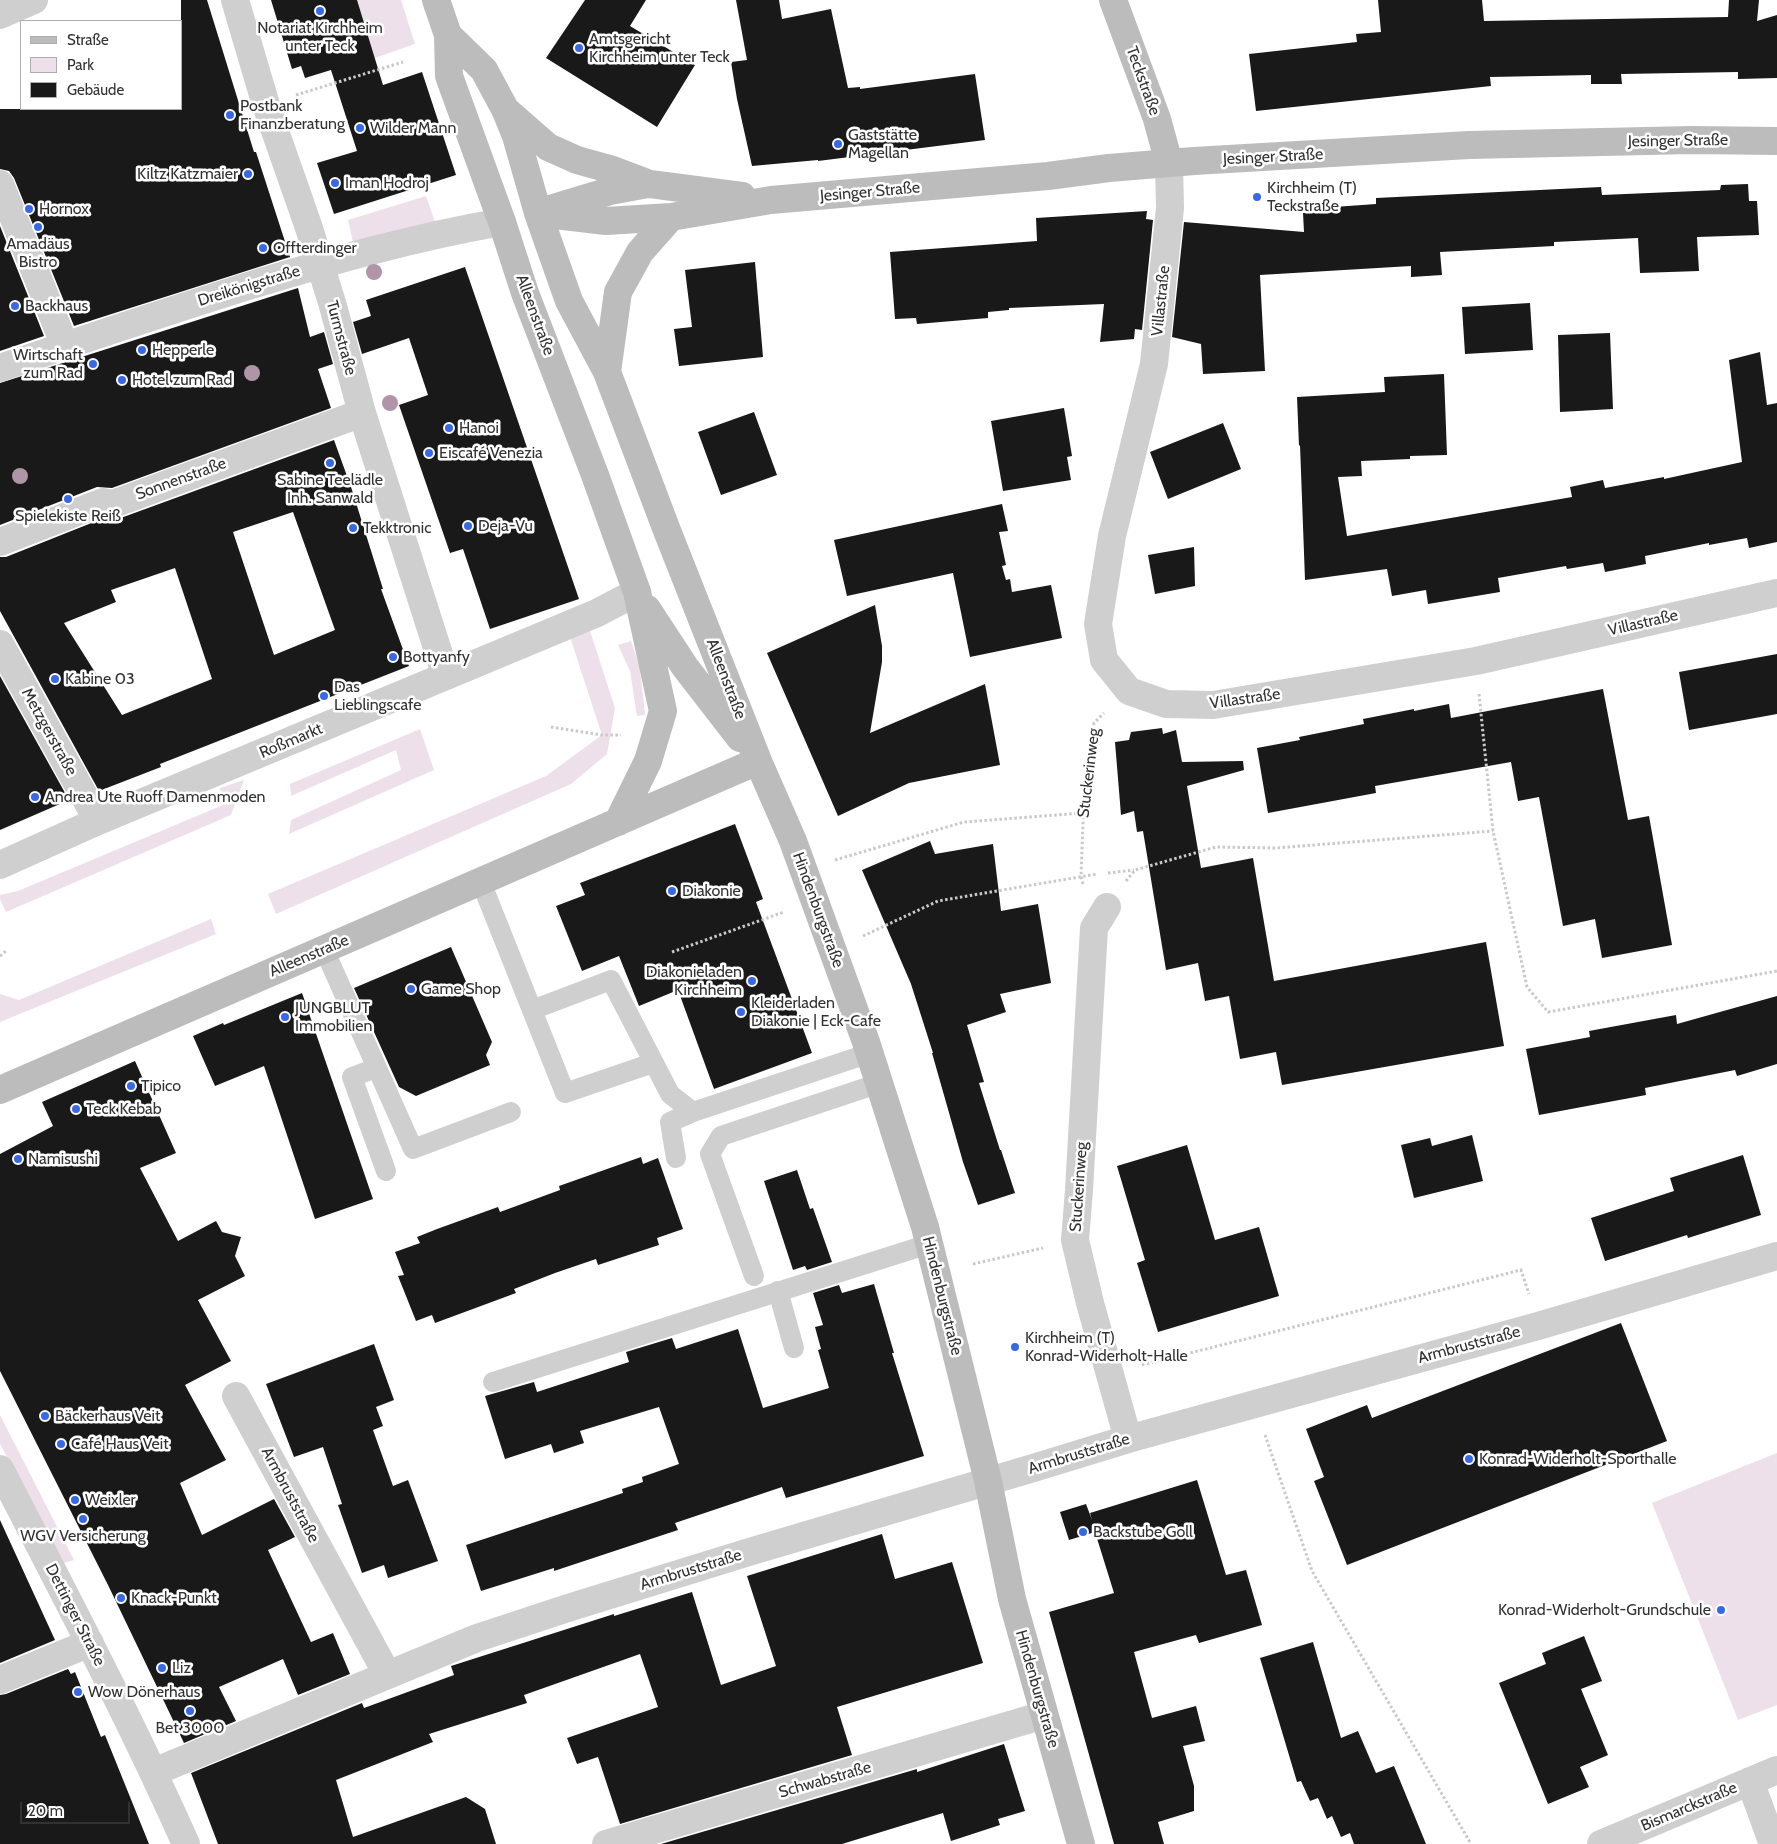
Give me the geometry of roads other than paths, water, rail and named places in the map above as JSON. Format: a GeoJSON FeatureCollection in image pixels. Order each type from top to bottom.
{"type":"FeatureCollection","features":[{"type":"Feature","properties":{"kind":"main road","name":"Alleenstraße"},"geometry":{"type":"LineString","coordinates":[[436,0],[448,35],[449,76],[502,222],[525,293],[637,592],[663,711],[648,761],[618,822]]}},
{"type":"Feature","properties":{"kind":"main road","name":"Teckstraße"},"geometry":{"type":"LineString","coordinates":[[1114,0],[1157,119],[1168,163]]}},
{"type":"Feature","properties":{"kind":"main road","name":"Alleenstraße"},"geometry":{"type":"LineString","coordinates":[[448,35],[484,70],[506,109],[516,136],[538,213],[569,301],[607,372],[758,761]]}},
{"type":"Feature","properties":{"kind":"main road","name":"Jesinger Straße"},"geometry":{"type":"LineString","coordinates":[[506,109],[548,148],[577,160],[613,170],[650,184],[771,200]]}},
{"type":"Feature","properties":{"kind":"main road","name":"Jesinger Straße"},"geometry":{"type":"LineString","coordinates":[[538,213],[606,221],[671,217],[771,200],[1048,176],[1109,168],[1469,145],[1691,140],[1777,141]]}},
{"type":"Feature","properties":{"kind":"main road","name":"Jesinger Straße"},"geometry":{"type":"LineString","coordinates":[[502,222],[610,191],[650,184]]}},
{"type":"Feature","properties":{"kind":"main road","name":"Alleenstraße"},"geometry":{"type":"LineString","coordinates":[[607,372],[618,292],[640,252],[671,217]]}},
{"type":"Feature","properties":{"kind":"main road","name":"Alleenstraße"},"geometry":{"type":"LineString","coordinates":[[637,592],[685,667],[758,761]]}},
{"type":"Feature","properties":{"kind":"main road","name":"Alleenstraße"},"geometry":{"type":"LineString","coordinates":[[0,1090],[758,761]]}},
{"type":"Feature","properties":{"kind":"main road","name":"Hindenburgstraße"},"geometry":{"type":"LineString","coordinates":[[758,761],[784,817],[870,1053],[929,1244],[988,1481],[1012,1599],[1081,1844]]}},
{"type":"Feature","properties":{"kind":"street"},"geometry":{"type":"LineString","coordinates":[[0,15],[34,0]]}},
{"type":"Feature","properties":{"kind":"street","name":"Turmstraße"},"geometry":{"type":"LineString","coordinates":[[234,0],[266,105],[309,228],[362,413],[446,676]]}},
{"type":"Feature","properties":{"kind":"street","name":"Villastraße"},"geometry":{"type":"LineString","coordinates":[[1168,163],[1170,208],[1154,364],[1112,536],[1098,624],[1104,660],[1129,691],[1166,704],[1213,705],[1476,661],[1777,593]]}},
{"type":"Feature","properties":{"kind":"street"},"geometry":{"type":"LineString","coordinates":[[2,194],[65,346]]}},
{"type":"Feature","properties":{"kind":"street","name":"Dreikönigstraße"},"geometry":{"type":"LineString","coordinates":[[0,368],[178,308],[320,264],[441,233],[502,222]]}},
{"type":"Feature","properties":{"kind":"street","name":"Sonnenstraße"},"geometry":{"type":"LineString","coordinates":[[0,542],[103,502],[114,504],[362,413]]}},
{"type":"Feature","properties":{"kind":"street","name":"Roßmarkt"},"geometry":{"type":"LineString","coordinates":[[0,865],[98,821],[597,613],[637,592]]}},
{"type":"Feature","properties":{"kind":"street","name":"Metzgerstraße"},"geometry":{"type":"LineString","coordinates":[[0,644],[98,821]]}},
{"type":"Feature","properties":{"kind":"street","name":"Stuckerinweg"},"geometry":{"type":"LineString","coordinates":[[1100,918],[1075,1240],[1090,1303],[1128,1438]]}},
{"type":"Feature","properties":{"kind":"street","name":"Armbruststraße"},"geometry":{"type":"LineString","coordinates":[[154,1772],[476,1638],[568,1608],[1128,1438],[1538,1326],[1777,1256]]}},
{"type":"Feature","properties":{"kind":"street","name":"Armbruststraße"},"geometry":{"type":"LineString","coordinates":[[236,1396],[387,1674]]}},
{"type":"Feature","properties":{"kind":"street","name":"Dettinger Straße"},"geometry":{"type":"LineString","coordinates":[[0,1469],[154,1772],[186,1844]]}},
{"type":"Feature","properties":{"kind":"street"},"geometry":{"type":"LineString","coordinates":[[0,1680],[90,1643]]}},
{"type":"Feature","properties":{"kind":"street","name":"Schwabstraße"},"geometry":{"type":"LineString","coordinates":[[621,1842],[1044,1715]]}},
{"type":"Feature","properties":{"kind":"street","name":"Bismarckstraße"},"geometry":{"type":"LineString","coordinates":[[1601,1844],[1777,1770]]}},
{"type":"Feature","properties":{"kind":"street"},"geometry":{"type":"LineString","coordinates":[[1750,1781],[1773,1844]]}},
{"type":"Feature","properties":{"kind":"lane"},"geometry":{"type":"LineString","coordinates":[[481,882],[565,1092],[653,1063]]}},
{"type":"Feature","properties":{"kind":"lane"},"geometry":{"type":"LineString","coordinates":[[324,949],[413,1149],[511,1112]]}},
{"type":"Feature","properties":{"kind":"lane"},"geometry":{"type":"LineString","coordinates":[[532,1010],[611,980],[670,1094],[693,1112]]}},
{"type":"Feature","properties":{"kind":"lane"},"geometry":{"type":"LineString","coordinates":[[676,1158],[670,1122],[693,1112],[870,1053]]}},
{"type":"Feature","properties":{"kind":"lane"},"geometry":{"type":"LineString","coordinates":[[376,1068],[352,1077],[386,1171]]}},
{"type":"Feature","properties":{"kind":"lane"},"geometry":{"type":"LineString","coordinates":[[754,1276],[710,1154],[720,1136],[880,1083]]}},
{"type":"Feature","properties":{"kind":"lane"},"geometry":{"type":"LineString","coordinates":[[493,1382],[929,1244]]}},
{"type":"Feature","properties":{"kind":"lane"},"geometry":{"type":"LineString","coordinates":[[778,1291],[794,1348]]}},
{"type":"Feature","properties":{"kind":"place","name":"Notariat Kirchheim unter Teck"},"geometry":{"type":"Point","coordinates":[320,11]}},
{"type":"Feature","properties":{"kind":"place","name":"Amtsgericht Kirchheim unter Teck"},"geometry":{"type":"Point","coordinates":[579,48]}},
{"type":"Feature","properties":{"kind":"place","name":"Postbank Finanzberatung"},"geometry":{"type":"Point","coordinates":[230,115]}},
{"type":"Feature","properties":{"kind":"place","name":"Wilder Mann"},"geometry":{"type":"Point","coordinates":[360,128]}},
{"type":"Feature","properties":{"kind":"place","name":"Gaststätte Magellan"},"geometry":{"type":"Point","coordinates":[838,144]}},
{"type":"Feature","properties":{"kind":"place","name":"Kiltz Katzmaier"},"geometry":{"type":"Point","coordinates":[248,174]}},
{"type":"Feature","properties":{"kind":"place","name":"Iman Hodroj"},"geometry":{"type":"Point","coordinates":[335,183]}},
{"type":"Feature","properties":{"kind":"place","name":"Kirchheim (T) Teckstraße"},"geometry":{"type":"Point","coordinates":[1257,197]}},
{"type":"Feature","properties":{"kind":"place","name":"Hornox"},"geometry":{"type":"Point","coordinates":[29,209]}},
{"type":"Feature","properties":{"kind":"place","name":"Amadäus Bistro"},"geometry":{"type":"Point","coordinates":[38,227]}},
{"type":"Feature","properties":{"kind":"place","name":"Offterdinger"},"geometry":{"type":"Point","coordinates":[263,248]}},
{"type":"Feature","properties":{"kind":"place","name":"Backhaus"},"geometry":{"type":"Point","coordinates":[15,306]}},
{"type":"Feature","properties":{"kind":"place","name":"Hepperle"},"geometry":{"type":"Point","coordinates":[142,350]}},
{"type":"Feature","properties":{"kind":"place","name":"Wirtschaft zum Rad"},"geometry":{"type":"Point","coordinates":[93,364]}},
{"type":"Feature","properties":{"kind":"place","name":"Hotel zum Rad"},"geometry":{"type":"Point","coordinates":[122,380]}},
{"type":"Feature","properties":{"kind":"place","name":"Hanoi"},"geometry":{"type":"Point","coordinates":[449,428]}},
{"type":"Feature","properties":{"kind":"place","name":"Eiscafé Venezia"},"geometry":{"type":"Point","coordinates":[429,453]}},
{"type":"Feature","properties":{"kind":"place","name":"Sabine Teelädle Inh. Sanwald"},"geometry":{"type":"Point","coordinates":[330,463]}},
{"type":"Feature","properties":{"kind":"place","name":"Spielekiste Reiß"},"geometry":{"type":"Point","coordinates":[68,499]}},
{"type":"Feature","properties":{"kind":"place","name":"Deja-Vu"},"geometry":{"type":"Point","coordinates":[468,526]}},
{"type":"Feature","properties":{"kind":"place","name":"Tekktronic"},"geometry":{"type":"Point","coordinates":[353,528]}},
{"type":"Feature","properties":{"kind":"place","name":"Bottyanfy"},"geometry":{"type":"Point","coordinates":[393,657]}},
{"type":"Feature","properties":{"kind":"place","name":"Kabine 03"},"geometry":{"type":"Point","coordinates":[55,679]}},
{"type":"Feature","properties":{"kind":"place","name":"Das Lieblingscafe"},"geometry":{"type":"Point","coordinates":[324,696]}},
{"type":"Feature","properties":{"kind":"place","name":"Andrea Ute Ruoff Damenmoden"},"geometry":{"type":"Point","coordinates":[35,797]}},
{"type":"Feature","properties":{"kind":"place","name":"Diakonie"},"geometry":{"type":"Point","coordinates":[672,891]}},
{"type":"Feature","properties":{"kind":"place","name":"Diakonieladen Kirchheim"},"geometry":{"type":"Point","coordinates":[752,981]}},
{"type":"Feature","properties":{"kind":"place","name":"Game Shop"},"geometry":{"type":"Point","coordinates":[411,989]}},
{"type":"Feature","properties":{"kind":"place","name":"Kleiderladen Diakonie | Eck-Cafe"},"geometry":{"type":"Point","coordinates":[741,1012]}},
{"type":"Feature","properties":{"kind":"place","name":"JUNGBLUT Immobilien"},"geometry":{"type":"Point","coordinates":[285,1017]}},
{"type":"Feature","properties":{"kind":"place","name":"Tipico"},"geometry":{"type":"Point","coordinates":[131,1086]}},
{"type":"Feature","properties":{"kind":"place","name":"Teck Kebab"},"geometry":{"type":"Point","coordinates":[76,1109]}},
{"type":"Feature","properties":{"kind":"place","name":"Namisushi"},"geometry":{"type":"Point","coordinates":[18,1159]}},
{"type":"Feature","properties":{"kind":"place","name":"Kirchheim (T) Konrad-Widerholt-Halle"},"geometry":{"type":"Point","coordinates":[1015,1347]}},
{"type":"Feature","properties":{"kind":"place","name":"Bäckerhaus Veit"},"geometry":{"type":"Point","coordinates":[45,1416]}},
{"type":"Feature","properties":{"kind":"place","name":"Café Haus Veit"},"geometry":{"type":"Point","coordinates":[61,1444]}},
{"type":"Feature","properties":{"kind":"place","name":"Konrad-Widerholt-Sporthalle"},"geometry":{"type":"Point","coordinates":[1469,1459]}},
{"type":"Feature","properties":{"kind":"place","name":"Weixler"},"geometry":{"type":"Point","coordinates":[75,1500]}},
{"type":"Feature","properties":{"kind":"place","name":"WGV Versicherung"},"geometry":{"type":"Point","coordinates":[83,1519]}},
{"type":"Feature","properties":{"kind":"place","name":"Backstube Goll"},"geometry":{"type":"Point","coordinates":[1083,1532]}},
{"type":"Feature","properties":{"kind":"place","name":"Knack-Punkt"},"geometry":{"type":"Point","coordinates":[121,1598]}},
{"type":"Feature","properties":{"kind":"place","name":"Konrad-Widerholt-Grundschule"},"geometry":{"type":"Point","coordinates":[1721,1610]}},
{"type":"Feature","properties":{"kind":"place","name":"Liz"},"geometry":{"type":"Point","coordinates":[162,1668]}},
{"type":"Feature","properties":{"kind":"place","name":"Wow Dönerhaus"},"geometry":{"type":"Point","coordinates":[78,1692]}},
{"type":"Feature","properties":{"kind":"place","name":"Bet 3000"},"geometry":{"type":"Point","coordinates":[190,1711]}}]}
